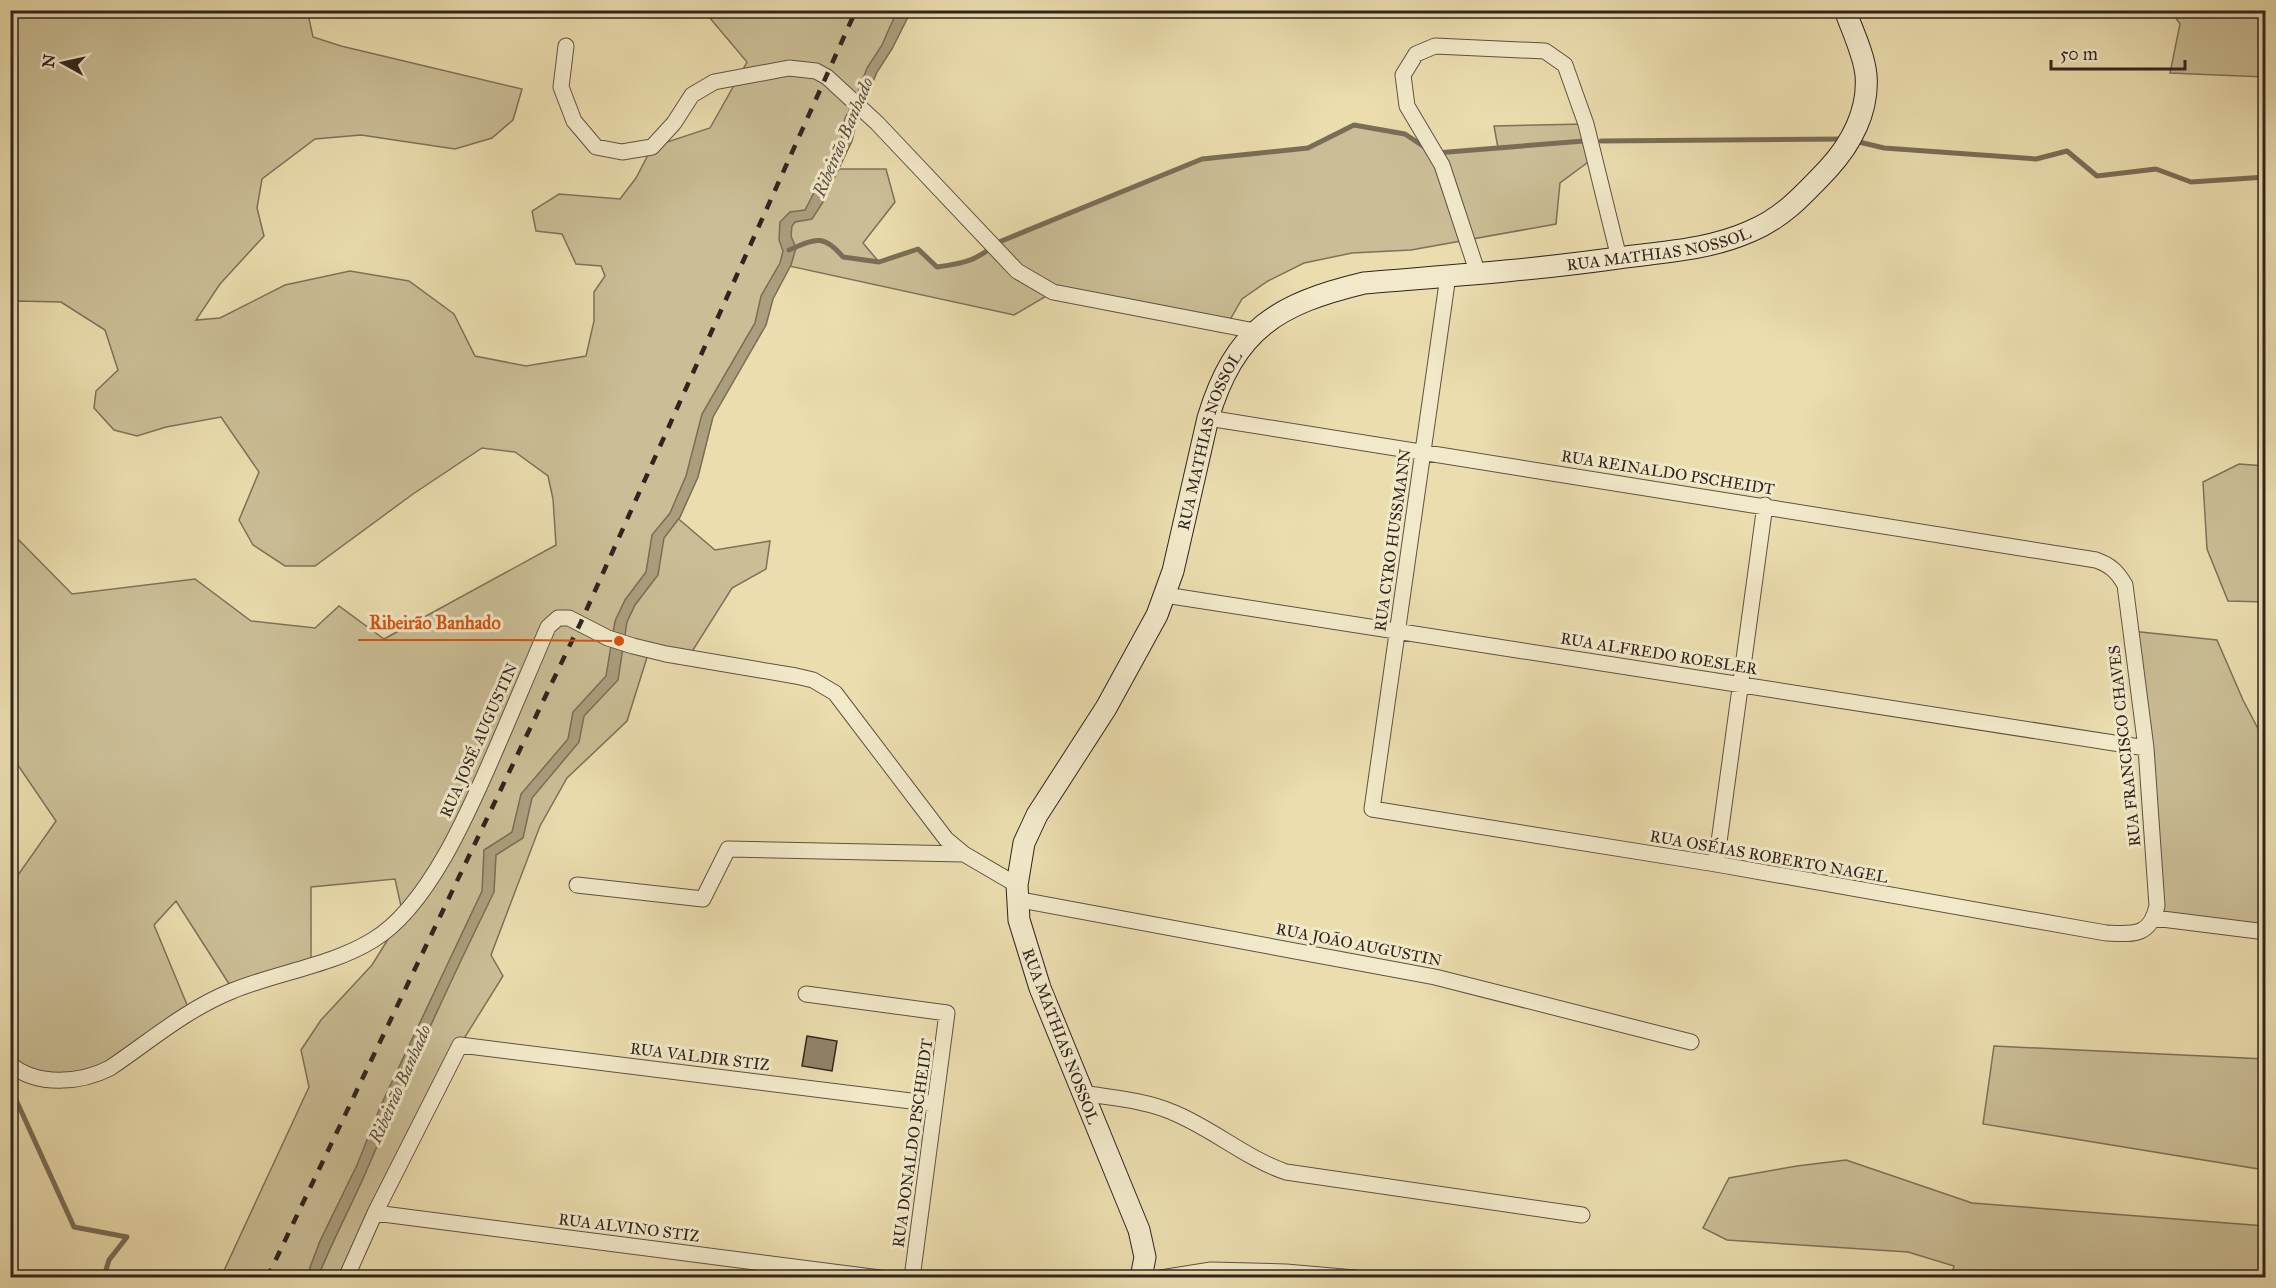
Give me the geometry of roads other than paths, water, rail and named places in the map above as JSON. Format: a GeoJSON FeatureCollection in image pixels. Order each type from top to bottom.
{"type":"FeatureCollection","features":[{"type":"Feature","properties":{"kind":"street","name":"RUA MATHIAS NOSSOL"},"geometry":{"type":"LineString","coordinates":[[1141,1278],[1144,1257],[1139,1230],[1040,988],[1019,920],[1016,892],[1024,843],[1037,815],[1111,699],[1147,635],[1165,595],[1173,571],[1208,418],[1214,398],[1231,363],[1255,330],[1271,318],[1291,307],[1335,290],[1364,283],[1478,274],[1664,254],[1699,247],[1752,231],[1791,208],[1850,142],[1860,119],[1866,75],[1845,10]]}},
{"type":"Feature","properties":{"kind":"street"},"geometry":{"type":"LineString","coordinates":[[566,46],[561,87],[574,121],[596,147],[622,152],[652,147],[674,123],[692,95],[714,82],[789,68],[816,71],[827,77],[877,123],[1017,271],[1053,292],[1255,330]]}},
{"type":"Feature","properties":{"kind":"street"},"geometry":{"type":"LineString","coordinates":[[1478,274],[1442,165],[1407,106],[1403,75],[1416,54],[1435,46],[1545,51],[1565,65],[1586,124],[1619,258]]}},
{"type":"Feature","properties":{"kind":"street","name":"RUA CYRO HUSSMANN"},"geometry":{"type":"LineString","coordinates":[[1372,809],[1448,276]]}},
{"type":"Feature","properties":{"kind":"street","name":"RUA REINALDO PSCHEIDT"},"geometry":{"type":"LineString","coordinates":[[1208,418],[1765,505],[2096,560],[2108,564],[2118,573]]}},
{"type":"Feature","properties":{"kind":"street"},"geometry":{"type":"LineString","coordinates":[[1716,864],[1765,505]]}},
{"type":"Feature","properties":{"kind":"street","name":"RUA FRANCISCO CHAVES"},"geometry":{"type":"LineString","coordinates":[[2118,573],[2125,585],[2146,748],[2157,906],[2154,918]]}},
{"type":"Feature","properties":{"kind":"street","name":"RUA ALFREDO ROESLER"},"geometry":{"type":"LineString","coordinates":[[1165,595],[2146,748]]}},
{"type":"Feature","properties":{"kind":"street","name":"RUA JOSÉ AUGUSTIN"},"geometry":{"type":"LineString","coordinates":[[10,1064],[27,1074],[54,1080],[98,1074],[209,1001],[233,990],[343,954],[372,941],[390,928],[417,897],[446,852],[484,777],[548,627],[558,618],[569,618],[608,638],[633,646],[666,654],[796,676],[825,685],[846,707],[930,821],[946,839],[1016,892]]}},
{"type":"Feature","properties":{"kind":"street","name":"RUA OSÉIAS ROBERTO NAGEL"},"geometry":{"type":"LineString","coordinates":[[1372,809],[1716,864],[2106,933],[2140,932],[2148,927],[2154,918]]}},
{"type":"Feature","properties":{"kind":"street"},"geometry":{"type":"LineString","coordinates":[[577,885],[703,899],[728,849],[964,854]]}},
{"type":"Feature","properties":{"kind":"street","name":"RUA JOÃO AUGUSTIN"},"geometry":{"type":"LineString","coordinates":[[1016,892],[1435,976],[1691,1042]]}},
{"type":"Feature","properties":{"kind":"street"},"geometry":{"type":"LineString","coordinates":[[2154,918],[2265,932]]}},
{"type":"Feature","properties":{"kind":"street","name":"RUA DONALDO PSCHEIDT"},"geometry":{"type":"LineString","coordinates":[[806,994],[947,1013],[912,1278]]}},
{"type":"Feature","properties":{"kind":"street","name":"RUA VALDIR STIZ"},"geometry":{"type":"LineString","coordinates":[[375,1213],[460,1045],[935,1104]]}},
{"type":"Feature","properties":{"kind":"street"},"geometry":{"type":"LineString","coordinates":[[1082,1093],[1173,1112],[1262,1162],[1286,1172],[1582,1215]]}},
{"type":"Feature","properties":{"kind":"street"},"geometry":{"type":"LineString","coordinates":[[346,1278],[375,1213]]}},
{"type":"Feature","properties":{"kind":"street","name":"RUA ALVINO STIZ"},"geometry":{"type":"LineString","coordinates":[[375,1213],[880,1278]]}},
{"type":"Feature","properties":{"kind":"street"},"geometry":{"type":"LineString","coordinates":[[1161,1278],[1211,1270],[1286,1272],[1355,1278]]}},
{"type":"Feature","properties":{"kind":"water"},"geometry":{"type":"Polygon","coordinates":[[[897,11],[909,11],[907,19],[877,72],[857,120],[852,141],[823,202],[812,219],[795,222],[792,226],[791,236],[796,248],[791,265],[773,299],[766,325],[713,417],[698,477],[680,517],[664,538],[658,575],[635,605],[627,622],[618,680],[584,716],[579,742],[532,798],[523,838],[496,855],[494,892],[318,1277],[306,1278],[320,1241],[357,1165],[381,1105],[482,891],[484,850],[512,832],[521,794],[568,739],[573,712],[606,676],[615,621],[625,600],[646,572],[652,535],[670,513],[686,476],[702,414],[755,323],[761,296],[780,263],[783,251],[779,240],[780,222],[790,212],[805,210],[841,140],[845,118],[867,68],[882,45],[897,11]]]}},
{"type":"Feature","properties":{"kind":"waterway"},"geometry":{"type":"LineString","coordinates":[[789,250],[818,240],[830,244],[843,257],[879,262],[918,249],[937,267],[947,266],[970,260],[999,242],[1202,159],[1308,148],[1354,125],[1405,134],[1426,148]]}},
{"type":"Feature","properties":{"kind":"waterway"},"geometry":{"type":"LineString","coordinates":[[1601,141],[1843,139]]}},
{"type":"Feature","properties":{"kind":"waterway"},"geometry":{"type":"LineString","coordinates":[[1436,153],[1584,141]]}},
{"type":"Feature","properties":{"kind":"waterway"},"geometry":{"type":"LineString","coordinates":[[1855,141],[1884,148],[2036,159],[2067,151],[2097,176],[2156,169],[2191,182],[2266,177]]}},
{"type":"Feature","properties":{"kind":"waterway"},"geometry":{"type":"LineString","coordinates":[[10,1096],[17,1102],[74,1227],[127,1237],[109,1260],[105,1273],[99,1278]]}},
{"type":"Feature","properties":{"kind":"railway"},"geometry":{"type":"LineString","coordinates":[[267,1278],[581,622],[856,10]]}},
{"type":"Feature","properties":{"kind":"place","name":"Ribeirão Banhado"},"geometry":{"type":"Point","coordinates":[619,641]}}]}
